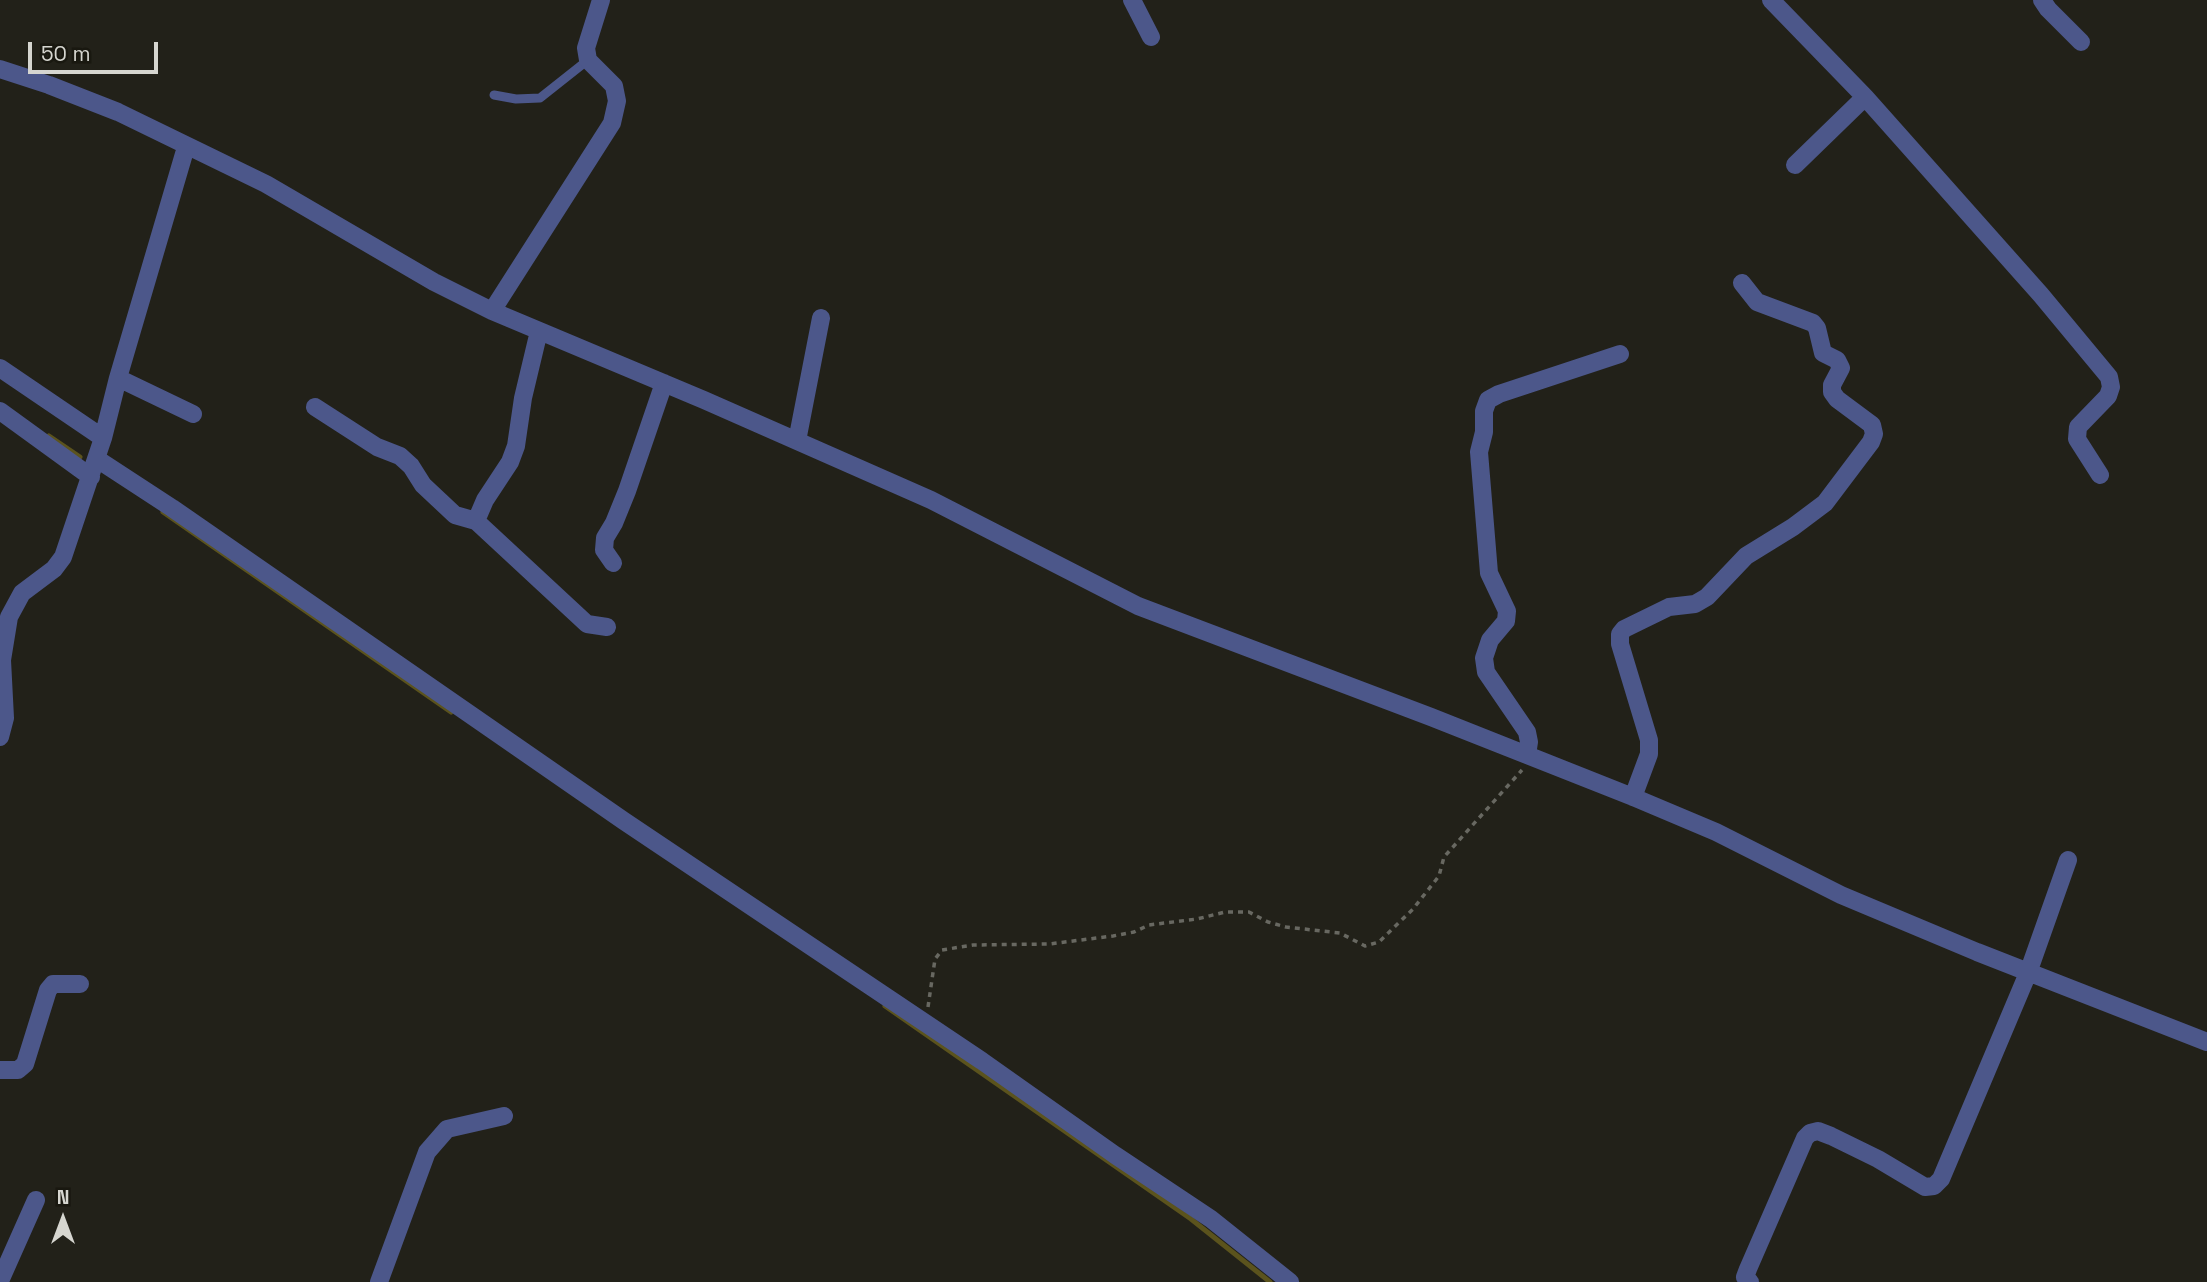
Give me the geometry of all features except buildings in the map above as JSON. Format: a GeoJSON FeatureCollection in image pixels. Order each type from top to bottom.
{"type":"FeatureCollection","features":[{"type":"Feature","properties":{"kind":"street"},"geometry":{"type":"LineString","coordinates":[[492,312],[612,123],[617,102],[614,86],[588,60],[586,48],[601,0]]}},
{"type":"Feature","properties":{"kind":"street"},"geometry":{"type":"LineString","coordinates":[[1132,0],[1151,37]]}},
{"type":"Feature","properties":{"kind":"street"},"geometry":{"type":"LineString","coordinates":[[1771,0],[1865,97],[2049,304],[2109,377],[2111,387],[2108,396],[2078,427],[2077,439],[2100,475]]}},
{"type":"Feature","properties":{"kind":"street"},"geometry":{"type":"LineString","coordinates":[[2042,0],[2081,42]]}},
{"type":"Feature","properties":{"kind":"street"},"geometry":{"type":"LineString","coordinates":[[0,69],[118,111],[186,147],[266,184],[433,282],[492,312],[664,383],[931,500],[1138,607],[1633,797],[1716,832],[1841,895],[2028,973],[2207,1042]]}},
{"type":"Feature","properties":{"kind":"street"},"geometry":{"type":"LineString","coordinates":[[1795,164],[1865,97]]}},
{"type":"Feature","properties":{"kind":"street"},"geometry":{"type":"LineString","coordinates":[[0,737],[5,718],[2,660],[9,617],[22,593],[54,569],[63,557],[97,459],[186,147]]}},
{"type":"Feature","properties":{"kind":"street"},"geometry":{"type":"LineString","coordinates":[[1633,797],[1649,754],[1649,740],[1620,645],[1620,634],[1624,629],[1670,607],[1695,604],[1707,597],[1746,556],[1793,527],[1825,503],[1871,442],[1874,434],[1872,425],[1837,399],[1832,392],[1832,385],[1840,368],[1837,360],[1820,348],[1817,328],[1813,323],[1757,302],[1742,283]]}},
{"type":"Feature","properties":{"kind":"street"},"geometry":{"type":"LineString","coordinates":[[797,441],[821,318]]}},
{"type":"Feature","properties":{"kind":"street"},"geometry":{"type":"LineString","coordinates":[[477,521],[485,500],[510,461],[516,446],[523,398],[538,331]]}},
{"type":"Feature","properties":{"kind":"street"},"geometry":{"type":"LineString","coordinates":[[1530,756],[1527,732],[1486,672],[1484,658],[1490,640],[1506,621],[1507,611],[1489,573],[1479,452],[1484,432],[1484,411],[1488,400],[1499,394],[1620,354]]}},
{"type":"Feature","properties":{"kind":"street"},"geometry":{"type":"LineString","coordinates":[[0,368],[103,438]]}},
{"type":"Feature","properties":{"kind":"street"},"geometry":{"type":"LineString","coordinates":[[118,378],[193,414]]}},
{"type":"Feature","properties":{"kind":"street"},"geometry":{"type":"LineString","coordinates":[[612,563],[604,550],[605,538],[627,491],[664,383]]}},
{"type":"Feature","properties":{"kind":"street"},"geometry":{"type":"LineString","coordinates":[[315,407],[377,447],[400,456],[411,466],[423,485],[455,514],[477,521],[587,624],[607,627]]}},
{"type":"Feature","properties":{"kind":"street"},"geometry":{"type":"LineString","coordinates":[[0,411],[91,477]]}},
{"type":"Feature","properties":{"kind":"street"},"geometry":{"type":"LineString","coordinates":[[97,459],[1211,1219],[1290,1282]]}},
{"type":"Feature","properties":{"kind":"street"},"geometry":{"type":"LineString","coordinates":[[1750,1282],[1745,1277],[1748,1269],[1810,1132],[1818,1131],[1831,1136],[1878,1159],[1925,1187],[1934,1186],[1941,1179],[2028,973],[2068,860]]}},
{"type":"Feature","properties":{"kind":"street"},"geometry":{"type":"LineString","coordinates":[[0,1070],[18,1070],[25,1064],[48,990],[53,984],[80,984]]}},
{"type":"Feature","properties":{"kind":"street"},"geometry":{"type":"LineString","coordinates":[[379,1282],[427,1152],[447,1129],[504,1116]]}},
{"type":"Feature","properties":{"kind":"street"},"geometry":{"type":"LineString","coordinates":[[0,1281],[36,1200]]}},
{"type":"Feature","properties":{"kind":"lane"},"geometry":{"type":"LineString","coordinates":[[494,95],[540,98],[588,60]]}},
{"type":"Feature","properties":{"kind":"path"},"geometry":{"type":"LineString","coordinates":[[924,1023],[932,990],[935,959],[942,950],[973,945],[1049,944],[1113,936],[1134,932],[1149,925],[1197,919],[1225,912],[1249,912],[1268,922],[1340,933],[1365,946],[1379,942],[1413,909],[1439,876],[1444,857],[1530,756]]}},
{"type":"Feature","properties":{"kind":"waterway"},"geometry":{"type":"LineString","coordinates":[[49,436],[80,457]]}},
{"type":"Feature","properties":{"kind":"waterway"},"geometry":{"type":"LineString","coordinates":[[163,512],[451,712]]}},
{"type":"Feature","properties":{"kind":"waterway"},"geometry":{"type":"LineString","coordinates":[[885,1006],[1191,1219],[1270,1282]]}}]}
